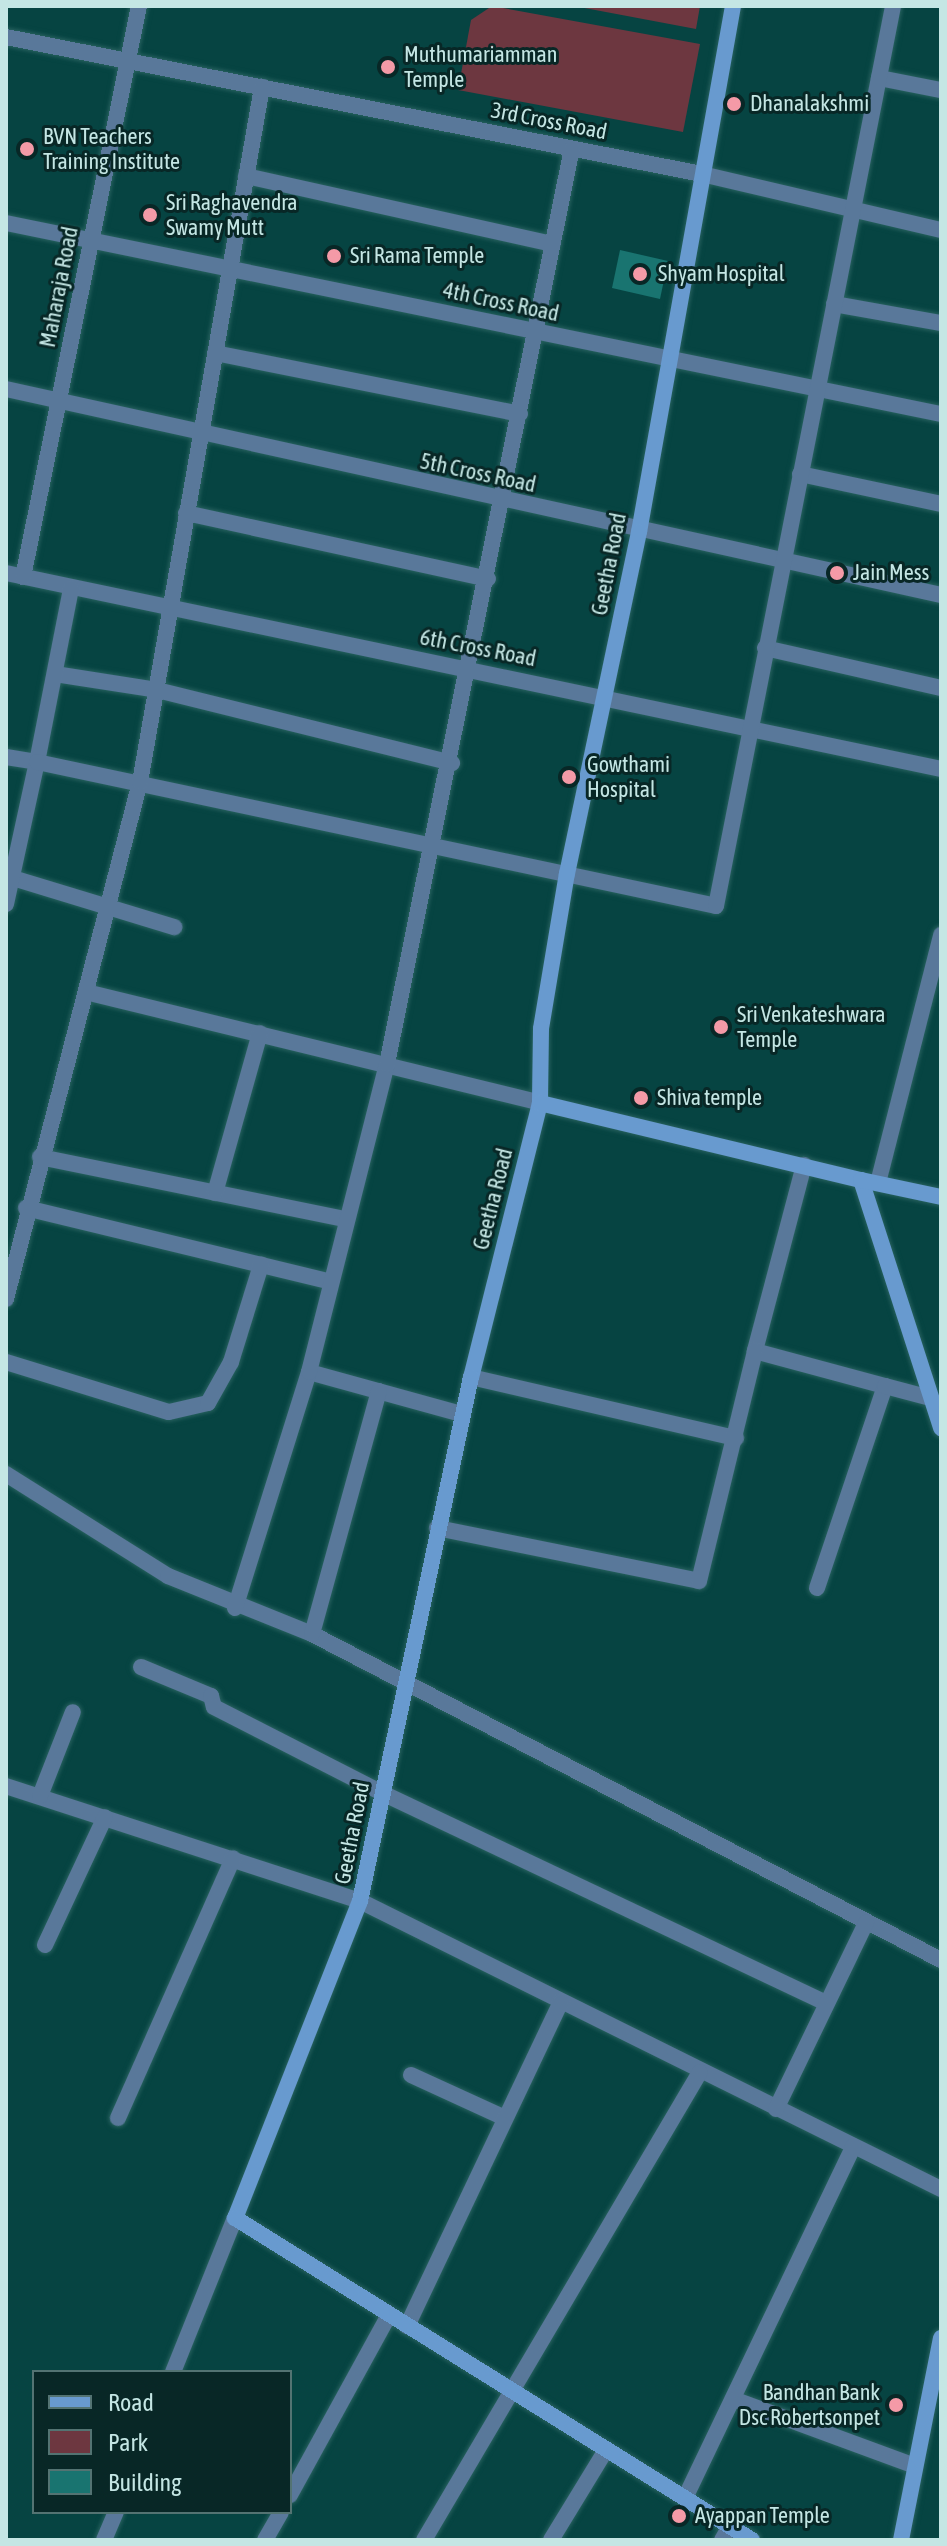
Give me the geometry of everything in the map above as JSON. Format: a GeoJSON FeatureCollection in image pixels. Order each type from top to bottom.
{"type":"FeatureCollection","features":[{"type":"Feature","properties":{"kind":"street","name":"Maharaja Road"},"geometry":{"type":"LineString","coordinates":[[23,577],[139,6]]}},
{"type":"Feature","properties":{"kind":"street","name":"Geetha Road"},"geometry":{"type":"LineString","coordinates":[[174,2370],[360,1901],[403,1683],[462,1414],[540,1103],[541,1029],[567,873],[639,532],[666,358],[733,6]]}},
{"type":"Feature","properties":{"kind":"street"},"geometry":{"type":"LineString","coordinates":[[6,757],[140,782],[716,906],[781,561],[893,6]]}},
{"type":"Feature","properties":{"kind":"street","name":"3rd Cross Road"},"geometry":{"type":"LineString","coordinates":[[6,37],[702,174],[941,230]]}},
{"type":"Feature","properties":{"kind":"street"},"geometry":{"type":"LineString","coordinates":[[879,78],[941,90]]}},
{"type":"Feature","properties":{"kind":"street"},"geometry":{"type":"LineString","coordinates":[[6,1299],[40,1157],[90,993],[140,782],[262,87]]}},
{"type":"Feature","properties":{"kind":"street"},"geometry":{"type":"LineString","coordinates":[[235,1608],[309,1372],[387,1064],[437,845],[572,148]]}},
{"type":"Feature","properties":{"kind":"street"},"geometry":{"type":"LineString","coordinates":[[246,176],[553,244]]}},
{"type":"Feature","properties":{"kind":"street","name":"4th Cross Road"},"geometry":{"type":"LineString","coordinates":[[6,223],[941,414]]}},
{"type":"Feature","properties":{"kind":"street"},"geometry":{"type":"LineString","coordinates":[[834,304],[941,323]]}},
{"type":"Feature","properties":{"kind":"street"},"geometry":{"type":"LineString","coordinates":[[215,353],[520,414]]}},
{"type":"Feature","properties":{"kind":"street","name":"5th Cross Road"},"geometry":{"type":"LineString","coordinates":[[6,389],[639,532],[941,595]]}},
{"type":"Feature","properties":{"kind":"street"},"geometry":{"type":"LineString","coordinates":[[800,474],[941,504]]}},
{"type":"Feature","properties":{"kind":"street"},"geometry":{"type":"LineString","coordinates":[[186,513],[488,579]]}},
{"type":"Feature","properties":{"kind":"street","name":"6th Cross Road"},"geometry":{"type":"LineString","coordinates":[[6,573],[750,726],[941,769]]}},
{"type":"Feature","properties":{"kind":"street"},"geometry":{"type":"LineString","coordinates":[[6,904],[9,877],[37,762],[71,588]]}},
{"type":"Feature","properties":{"kind":"street"},"geometry":{"type":"LineString","coordinates":[[765,648],[941,688]]}},
{"type":"Feature","properties":{"kind":"street"},"geometry":{"type":"LineString","coordinates":[[55,674],[157,690],[452,763]]}},
{"type":"Feature","properties":{"kind":"street"},"geometry":{"type":"LineString","coordinates":[[9,877],[174,927]]}},
{"type":"Feature","properties":{"kind":"street"},"geometry":{"type":"LineString","coordinates":[[879,1179],[941,935]]}},
{"type":"Feature","properties":{"kind":"street"},"geometry":{"type":"LineString","coordinates":[[90,993],[861,1180],[879,1179],[941,1197]]}},
{"type":"Feature","properties":{"kind":"street"},"geometry":{"type":"LineString","coordinates":[[215,1193],[260,1033]]}},
{"type":"Feature","properties":{"kind":"street"},"geometry":{"type":"LineString","coordinates":[[40,1157],[346,1219]]}},
{"type":"Feature","properties":{"kind":"street"},"geometry":{"type":"LineString","coordinates":[[437,1528],[699,1581],[804,1165]]}},
{"type":"Feature","properties":{"kind":"street"},"geometry":{"type":"LineString","coordinates":[[861,1180],[927,1397],[941,1428]]}},
{"type":"Feature","properties":{"kind":"street"},"geometry":{"type":"LineString","coordinates":[[26,1208],[331,1282]]}},
{"type":"Feature","properties":{"kind":"street"},"geometry":{"type":"LineString","coordinates":[[6,1362],[169,1412],[208,1403],[231,1362],[261,1265]]}},
{"type":"Feature","properties":{"kind":"street"},"geometry":{"type":"LineString","coordinates":[[755,1351],[927,1397]]}},
{"type":"Feature","properties":{"kind":"street"},"geometry":{"type":"LineString","coordinates":[[309,1372],[462,1414]]}},
{"type":"Feature","properties":{"kind":"street"},"geometry":{"type":"LineString","coordinates":[[471,1377],[736,1438]]}},
{"type":"Feature","properties":{"kind":"street"},"geometry":{"type":"LineString","coordinates":[[817,1588],[885,1386]]}},
{"type":"Feature","properties":{"kind":"street"},"geometry":{"type":"LineString","coordinates":[[312,1634],[379,1391]]}},
{"type":"Feature","properties":{"kind":"street"},"geometry":{"type":"LineString","coordinates":[[6,1474],[121,1550],[235,1608],[312,1634],[941,1960]]}},
{"type":"Feature","properties":{"kind":"street"},"geometry":{"type":"LineString","coordinates":[[141,1667],[211,1696],[214,1707],[382,1793],[824,2002]]}},
{"type":"Feature","properties":{"kind":"street"},"geometry":{"type":"LineString","coordinates":[[40,1796],[73,1712]]}},
{"type":"Feature","properties":{"kind":"street"},"geometry":{"type":"LineString","coordinates":[[6,1786],[360,1901],[941,2189]]}},
{"type":"Feature","properties":{"kind":"street"},"geometry":{"type":"LineString","coordinates":[[45,1945],[105,1817]]}},
{"type":"Feature","properties":{"kind":"street"},"geometry":{"type":"LineString","coordinates":[[118,2118],[233,1858]]}},
{"type":"Feature","properties":{"kind":"street"},"geometry":{"type":"LineString","coordinates":[[776,2109],[824,2002],[866,1923]]}},
{"type":"Feature","properties":{"kind":"street"},"geometry":{"type":"LineString","coordinates":[[407,2326],[561,2002]]}},
{"type":"Feature","properties":{"kind":"street"},"geometry":{"type":"LineString","coordinates":[[424,2540],[700,2072]]}},
{"type":"Feature","properties":{"kind":"street"},"geometry":{"type":"LineString","coordinates":[[411,2075],[505,2118]]}},
{"type":"Feature","properties":{"kind":"street"},"geometry":{"type":"LineString","coordinates":[[685,2498],[854,2146]]}},
{"type":"Feature","properties":{"kind":"street"},"geometry":{"type":"LineString","coordinates":[[235,2218],[685,2498],[726,2533],[752,2540]]}},
{"type":"Feature","properties":{"kind":"street"},"geometry":{"type":"LineString","coordinates":[[292,2491],[389,2315]]}},
{"type":"Feature","properties":{"kind":"street"},"geometry":{"type":"LineString","coordinates":[[901,2540],[941,2338]]}},
{"type":"Feature","properties":{"kind":"street"},"geometry":{"type":"LineString","coordinates":[[733,2399],[915,2466]]}},
{"type":"Feature","properties":{"kind":"street"},"geometry":{"type":"LineString","coordinates":[[551,2540],[606,2450]]}},
{"type":"Feature","properties":{"kind":"street"},"geometry":{"type":"LineString","coordinates":[[104,2540],[115,2514]]}},
{"type":"Feature","properties":{"kind":"street"},"geometry":{"type":"LineString","coordinates":[[265,2540],[280,2514]]}},
{"type":"Feature","properties":{"kind":"green space"},"geometry":{"type":"Polygon","coordinates":[[[492,6],[700,44],[683,132],[458,90],[471,20],[492,6]]]}},
{"type":"Feature","properties":{"kind":"green space"},"geometry":{"type":"Polygon","coordinates":[[[574,6],[700,6],[696,29],[574,6]]]}},
{"type":"Feature","properties":{"kind":"building","name":"Shyam Hospital"},"geometry":{"type":"Polygon","coordinates":[[[620,250],[668,261],[660,299],[612,288],[620,250]]]}},
{"type":"Feature","properties":{"kind":"place","name":"Muthumariamman Temple"},"geometry":{"type":"Point","coordinates":[388,67]}},
{"type":"Feature","properties":{"kind":"place","name":"Dhanalakshmi"},"geometry":{"type":"Point","coordinates":[734,104]}},
{"type":"Feature","properties":{"kind":"place","name":"BVN Teachers Training Institute"},"geometry":{"type":"Point","coordinates":[27,149]}},
{"type":"Feature","properties":{"kind":"place","name":"Sri Raghavendra Swamy Mutt"},"geometry":{"type":"Point","coordinates":[150,215]}},
{"type":"Feature","properties":{"kind":"place","name":"Sri Rama Temple"},"geometry":{"type":"Point","coordinates":[334,256]}},
{"type":"Feature","properties":{"kind":"place","name":"Shyam Hospital"},"geometry":{"type":"Point","coordinates":[640,274]}},
{"type":"Feature","properties":{"kind":"place","name":"Jain Mess"},"geometry":{"type":"Point","coordinates":[837,573]}},
{"type":"Feature","properties":{"kind":"place","name":"Gowthami Hospital"},"geometry":{"type":"Point","coordinates":[569,777]}},
{"type":"Feature","properties":{"kind":"place","name":"Sri Venkateshwara Temple"},"geometry":{"type":"Point","coordinates":[721,1027]}},
{"type":"Feature","properties":{"kind":"place","name":"Shiva temple"},"geometry":{"type":"Point","coordinates":[641,1098]}},
{"type":"Feature","properties":{"kind":"place","name":"Bandhan Bank Dsc Robertsonpet"},"geometry":{"type":"Point","coordinates":[896,2405]}},
{"type":"Feature","properties":{"kind":"place","name":"Ayappan Temple"},"geometry":{"type":"Point","coordinates":[679,2516]}}]}
